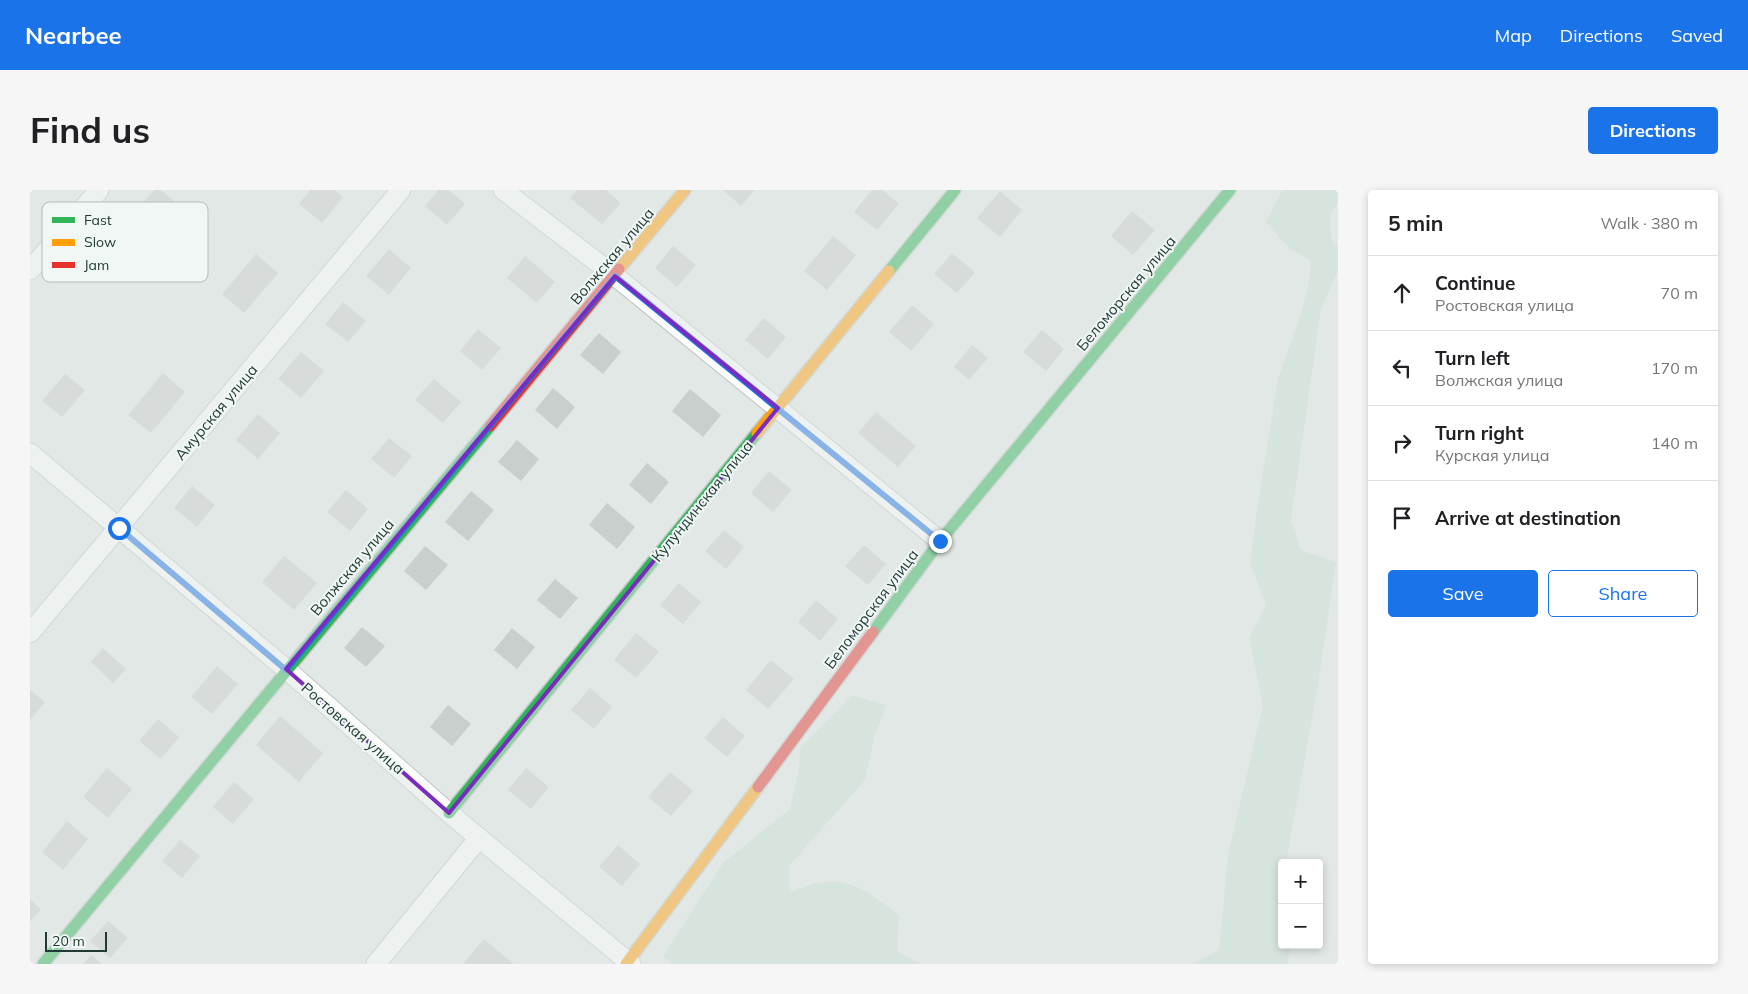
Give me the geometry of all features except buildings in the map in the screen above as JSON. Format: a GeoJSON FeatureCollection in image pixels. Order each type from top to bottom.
{"type":"FeatureCollection","features":[{"type":"Feature","properties":{"kind":"street"},"geometry":{"type":"LineString","coordinates":[[89,202],[99,190]]}},
{"type":"Feature","properties":{"kind":"street","name":"Амурская улица"},"geometry":{"type":"LineString","coordinates":[[32,629],[119,528],[401,190]]}},
{"type":"Feature","properties":{"kind":"street"},"geometry":{"type":"LineString","coordinates":[[503,190],[615,276],[940,541]]}},
{"type":"Feature","properties":{"kind":"street","name":"Волжская улица"},"geometry":{"type":"LineString","coordinates":[[43,964],[686,190]]}},
{"type":"Feature","properties":{"kind":"street","name":"Кулундинская улица"},"geometry":{"type":"LineString","coordinates":[[449,813],[955,190]]}},
{"type":"Feature","properties":{"kind":"street","name":"Беломорская улица"},"geometry":{"type":"LineString","coordinates":[[628,963],[940,541],[1230,190]]}},
{"type":"Feature","properties":{"kind":"street"},"geometry":{"type":"LineString","coordinates":[[30,270],[42,256]]}},
{"type":"Feature","properties":{"kind":"street","name":"Ростовская улица"},"geometry":{"type":"LineString","coordinates":[[30,454],[286,670],[449,813],[628,963]]}},
{"type":"Feature","properties":{"kind":"street"},"geometry":{"type":"LineString","coordinates":[[376,964],[479,838]]}},
{"type":"Feature","properties":{"kind":"highlighted area"},"geometry":{"type":"Polygon","coordinates":[[[615,276],[778,408],[449,813],[286,669],[615,276]]]}},
{"type":"Feature","properties":{"kind":"green space"},"geometry":{"type":"Polygon","coordinates":[[[1282,190],[1338,190],[1338,202],[1330,215],[1332,241],[1338,247],[1338,271],[1321,309],[1291,520],[1301,550],[1336,562],[1318,685],[1287,859],[1278,859],[1278,949],[1290,949],[1287,964],[1192,964],[1219,950],[1228,855],[1263,705],[1249,638],[1266,605],[1250,563],[1278,379],[1301,314],[1309,282],[1311,261],[1289,248],[1266,222],[1282,190]]]}},
{"type":"Feature","properties":{"kind":"green space"},"geometry":{"type":"Polygon","coordinates":[[[852,695],[887,705],[875,734],[865,780],[790,865],[789,892],[814,884],[830,882],[841,882],[861,889],[899,915],[897,951],[921,964],[672,964],[663,956],[723,863],[790,809],[799,769],[800,748],[852,695]]]}},
{"type":"Feature","properties":{"kind":"traffic: fast"},"geometry":{"type":"LineString","coordinates":[[889,271],[955,190]]}},
{"type":"Feature","properties":{"kind":"traffic: fast"},"geometry":{"type":"LineString","coordinates":[[873,632],[940,541],[1230,190]]}},
{"type":"Feature","properties":{"kind":"traffic: fast"},"geometry":{"type":"LineString","coordinates":[[43,964],[490,426]]}},
{"type":"Feature","properties":{"kind":"traffic: fast"},"geometry":{"type":"LineString","coordinates":[[449,813],[757,433]]}},
{"type":"Feature","properties":{"kind":"traffic: slow"},"geometry":{"type":"LineString","coordinates":[[619,269],[685,190]]}},
{"type":"Feature","properties":{"kind":"traffic: slow"},"geometry":{"type":"LineString","coordinates":[[757,433],[889,271]]}},
{"type":"Feature","properties":{"kind":"traffic: slow"},"geometry":{"type":"LineString","coordinates":[[626,964],[758,787]]}},
{"type":"Feature","properties":{"kind":"traffic: jam"},"geometry":{"type":"LineString","coordinates":[[490,426],[619,269]]}},
{"type":"Feature","properties":{"kind":"traffic: jam"},"geometry":{"type":"LineString","coordinates":[[758,787],[873,632]]}},
{"type":"Feature","properties":{"kind":"route"},"geometry":{"type":"LineString","coordinates":[[119,528],[286,670],[615,276],[940,541]]}}]}
